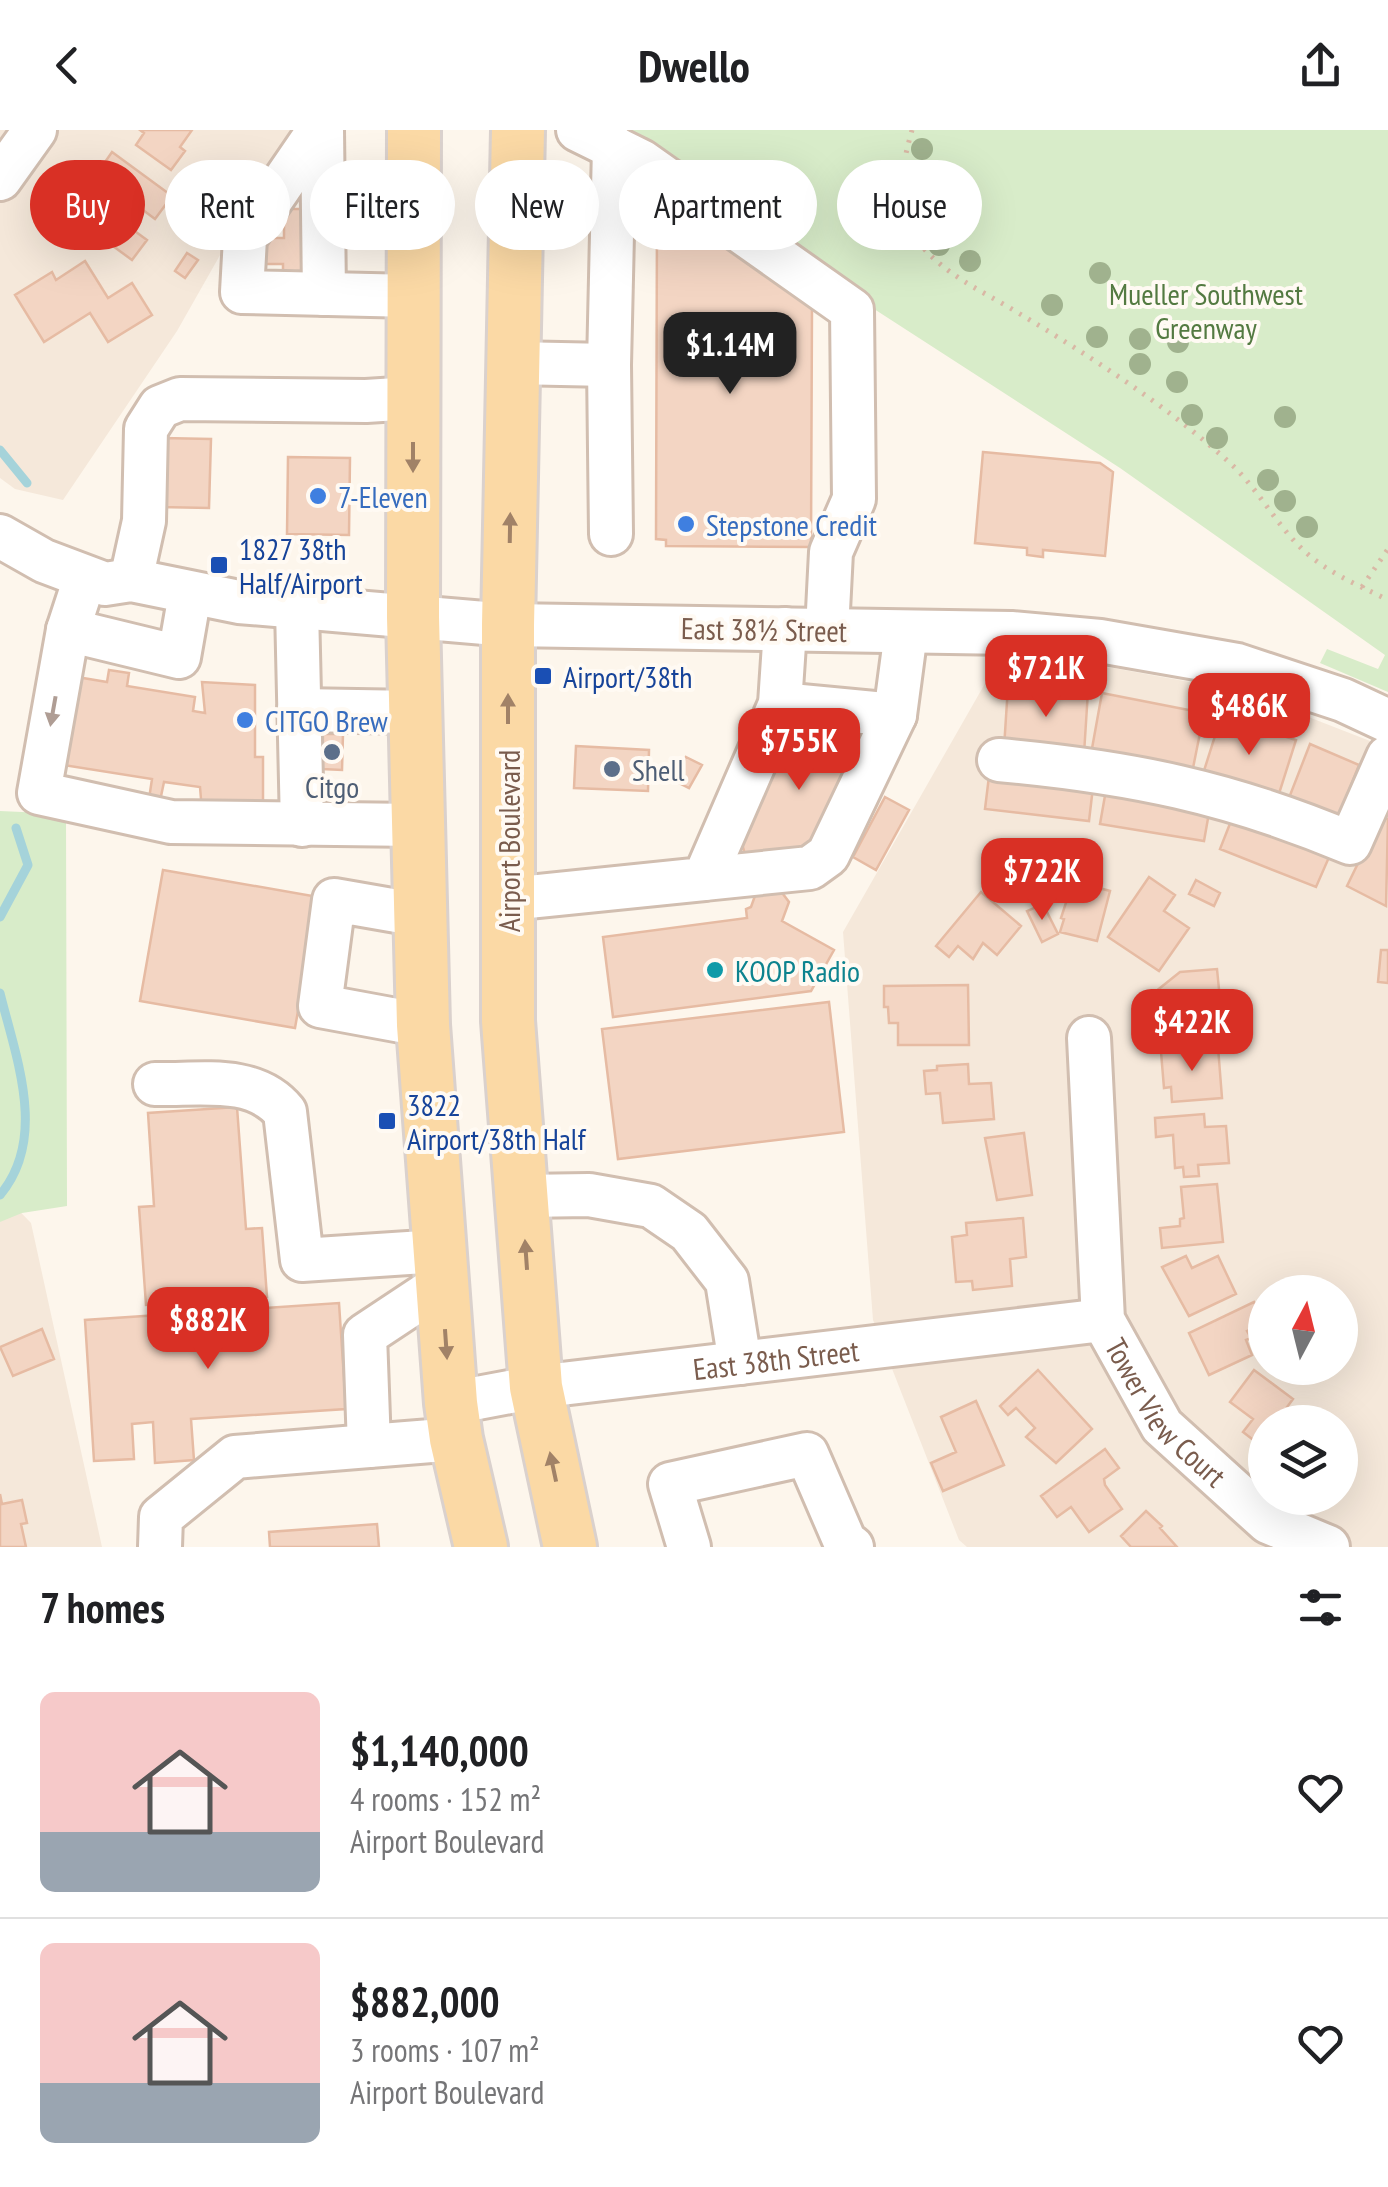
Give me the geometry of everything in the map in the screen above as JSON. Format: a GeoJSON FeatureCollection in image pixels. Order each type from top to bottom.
{"type":"FeatureCollection","features":[{"type":"Feature","properties":{"kind":"main road"},"geometry":{"type":"LineString","coordinates":[[414,130],[412,618],[423,1025],[453,1421],[480,1547]]}},
{"type":"Feature","properties":{"kind":"main road","name":"Airport Boulevard"},"geometry":{"type":"LineString","coordinates":[[518,130],[508,625],[508,1021],[536,1388],[570,1547]]}},
{"type":"Feature","properties":{"kind":"street"},"geometry":{"type":"LineString","coordinates":[[0,180],[35,130]]}},
{"type":"Feature","properties":{"kind":"street"},"geometry":{"type":"LineString","coordinates":[[320,130],[324,294]]}},
{"type":"Feature","properties":{"kind":"street"},"geometry":{"type":"LineString","coordinates":[[320,130],[246,238],[242,292],[413,296]]}},
{"type":"Feature","properties":{"kind":"street"},"geometry":{"type":"LineString","coordinates":[[611,534],[609,365],[596,138],[641,160],[852,310],[854,498],[831,552],[827,630]]}},
{"type":"Feature","properties":{"kind":"street"},"geometry":{"type":"LineString","coordinates":[[513,363],[609,365]]}},
{"type":"Feature","properties":{"kind":"street"},"geometry":{"type":"LineString","coordinates":[[130,580],[144,521],[146,429],[160,407],[180,400],[366,402],[413,398]]}},
{"type":"Feature","properties":{"kind":"street","name":"East 38½ Street"},"geometry":{"type":"LineString","coordinates":[[0,509],[56,540],[111,563],[130,580]]}},
{"type":"Feature","properties":{"kind":"street","name":"East 38½ Street"},"geometry":{"type":"LineString","coordinates":[[0,536],[44,560],[104,584],[130,580],[190,594],[297,608],[508,625],[1012,633],[1100,640],[1237,665],[1343,700],[1388,721]]}},
{"type":"Feature","properties":{"kind":"street"},"geometry":{"type":"LineString","coordinates":[[85,578],[68,630],[39,793],[171,822],[418,825]]}},
{"type":"Feature","properties":{"kind":"street"},"geometry":{"type":"LineString","coordinates":[[68,630],[178,657],[190,594]]}},
{"type":"Feature","properties":{"kind":"street"},"geometry":{"type":"LineString","coordinates":[[297,608],[302,825]]}},
{"type":"Feature","properties":{"kind":"street"},"geometry":{"type":"LineString","coordinates":[[704,879],[780,704],[785,630]]}},
{"type":"Feature","properties":{"kind":"street"},"geometry":{"type":"LineString","coordinates":[[508,898],[810,868],[828,856],[895,715],[906,632]]}},
{"type":"Feature","properties":{"kind":"street"},"geometry":{"type":"LineString","coordinates":[[780,704],[895,715]]}},
{"type":"Feature","properties":{"kind":"street"},"geometry":{"type":"LineString","coordinates":[[299,710],[415,712]]}},
{"type":"Feature","properties":{"kind":"street"},"geometry":{"type":"LineString","coordinates":[[999,760],[1069,766],[1203,791],[1292,818],[1350,843],[1388,757]]}},
{"type":"Feature","properties":{"kind":"street"},"geometry":{"type":"LineString","coordinates":[[420,915],[334,900],[320,1006],[423,1025]]}},
{"type":"Feature","properties":{"kind":"street","name":"Tower View Court"},"geometry":{"type":"LineString","coordinates":[[1089,1038],[1103,1320],[1162,1426],[1268,1522],[1328,1547]]}},
{"type":"Feature","properties":{"kind":"street"},"geometry":{"type":"LineString","coordinates":[[156,1084],[239,1085],[257,1088],[274,1098],[285,1112],[302,1260],[441,1267]]}},
{"type":"Feature","properties":{"kind":"street"},"geometry":{"type":"LineString","coordinates":[[522,1196],[588,1195],[651,1206],[689,1232],[727,1281],[740,1363]]}},
{"type":"Feature","properties":{"kind":"street"},"geometry":{"type":"LineString","coordinates":[[370,1446],[365,1335],[441,1267]]}},
{"type":"Feature","properties":{"kind":"street","name":"East 38th Street"},"geometry":{"type":"LineString","coordinates":[[160,1547],[161,1517],[235,1458],[370,1446],[453,1421],[536,1388],[1103,1320]]}},
{"type":"Feature","properties":{"kind":"street"},"geometry":{"type":"LineString","coordinates":[[689,1547],[670,1484],[807,1454],[845,1542],[852,1547]]}},
{"type":"Feature","properties":{"kind":"path"},"geometry":{"type":"LineString","coordinates":[[912,130],[900,188],[904,214],[914,236],[935,262],[1094,358],[1160,407],[1255,488],[1298,544],[1326,569],[1388,600]]}},
{"type":"Feature","properties":{"kind":"path"},"geometry":{"type":"LineString","coordinates":[[1362,587],[1388,549]]}},
{"type":"Feature","properties":{"kind":"shaded area"},"geometry":{"type":"Polygon","coordinates":[[[0,130],[291,130],[274,160],[165,160],[165,250],[223,250],[177,331],[63,500],[15,489],[0,478],[0,130]]]}},
{"type":"Feature","properties":{"kind":"shaded area"},"geometry":{"type":"Polygon","coordinates":[[[999,659],[1113,668],[1201,684],[1293,711],[1388,748],[1388,1547],[967,1547],[959,1540],[873,1320],[843,932],[999,659]]]}},
{"type":"Feature","properties":{"kind":"shaded area"},"geometry":{"type":"Polygon","coordinates":[[[0,1191],[31,1223],[102,1547],[0,1547],[0,1191]]]}},
{"type":"Feature","properties":{"kind":"green space","name":"Mueller Southwest Greenway"},"geometry":{"type":"Polygon","coordinates":[[[618,130],[1388,130],[1388,692],[1320,663],[1327,649],[1378,669],[1385,655],[1120,468],[790,250],[817,250],[817,160],[661,160],[618,130]]]}},
{"type":"Feature","properties":{"kind":"green space"},"geometry":{"type":"Polygon","coordinates":[[[0,811],[66,814],[67,1206],[22,1213],[0,1222],[0,811]]]}},
{"type":"Feature","properties":{"kind":"building"},"geometry":{"type":"Polygon","coordinates":[[[140,130],[192,130],[180,147],[185,151],[178,160],[165,160],[165,166],[136,145],[144,133],[140,130]]]}},
{"type":"Feature","properties":{"kind":"building"},"geometry":{"type":"Polygon","coordinates":[[[112,152],[123,160],[106,160],[112,152]]]}},
{"type":"Feature","properties":{"kind":"building"},"geometry":{"type":"Polygon","coordinates":[[[145,176],[165,191],[165,205],[155,219],[145,212],[145,176]]]}},
{"type":"Feature","properties":{"kind":"building"},"geometry":{"type":"Polygon","coordinates":[[[290,209],[310,209],[312,279],[283,279],[283,264],[259,264],[259,250],[290,250],[290,209]]]}},
{"type":"Feature","properties":{"kind":"building"},"geometry":{"type":"Polygon","coordinates":[[[118,250],[140,250],[132,260],[118,250]]]}},
{"type":"Feature","properties":{"kind":"building"},"geometry":{"type":"Polygon","coordinates":[[[657,250],[733,250],[812,306],[811,547],[666,546],[666,540],[656,539],[657,250]]]}},
{"type":"Feature","properties":{"kind":"building"},"geometry":{"type":"Polygon","coordinates":[[[187,253],[198,260],[185,278],[175,271],[187,253]]]}},
{"type":"Feature","properties":{"kind":"building"},"geometry":{"type":"Polygon","coordinates":[[[85,261],[108,298],[132,283],[152,315],[108,342],[90,313],[44,342],[15,295],[52,272],[56,280],[85,261]]]}},
{"type":"Feature","properties":{"kind":"building"},"geometry":{"type":"Polygon","coordinates":[[[162,438],[211,439],[209,508],[160,507],[162,438]]]}},
{"type":"Feature","properties":{"kind":"building"},"geometry":{"type":"Polygon","coordinates":[[[983,452],[1100,463],[1113,472],[1105,556],[1043,550],[1043,557],[1027,555],[1027,548],[975,543],[983,452]]]}},
{"type":"Feature","properties":{"kind":"building","name":"7-Eleven"},"geometry":{"type":"Polygon","coordinates":[[[288,457],[350,458],[349,535],[287,534],[288,457]]]}},
{"type":"Feature","properties":{"kind":"building"},"geometry":{"type":"Polygon","coordinates":[[[109,670],[129,673],[127,686],[195,697],[193,711],[205,713],[202,682],[255,685],[255,757],[263,757],[263,809],[202,811],[200,787],[164,782],[160,801],[149,799],[152,779],[57,764],[71,676],[107,682],[109,670]]]}},
{"type":"Feature","properties":{"kind":"building"},"geometry":{"type":"Polygon","coordinates":[[[1008,686],[1088,691],[1084,754],[1004,748],[1008,686]]]}},
{"type":"Feature","properties":{"kind":"building"},"geometry":{"type":"Polygon","coordinates":[[[1102,693],[1204,713],[1192,773],[1091,754],[1102,693]]]}},
{"type":"Feature","properties":{"kind":"building"},"geometry":{"type":"Polygon","coordinates":[[[1221,717],[1296,740],[1277,800],[1202,777],[1221,717]]]}},
{"type":"Feature","properties":{"kind":"building"},"geometry":{"type":"Polygon","coordinates":[[[813,721],[861,746],[809,855],[745,855],[741,839],[746,819],[797,725],[813,721]]]}},
{"type":"Feature","properties":{"kind":"building","name":"Citgo"},"geometry":{"type":"Polygon","coordinates":[[[323,734],[343,734],[342,770],[322,769],[323,734]]]}},
{"type":"Feature","properties":{"kind":"building"},"geometry":{"type":"Polygon","coordinates":[[[1310,744],[1359,765],[1336,823],[1287,803],[1310,744]]]}},
{"type":"Feature","properties":{"kind":"building","name":"Shell"},"geometry":{"type":"Polygon","coordinates":[[[576,746],[649,750],[648,791],[574,788],[576,746]]]}},
{"type":"Feature","properties":{"kind":"building"},"geometry":{"type":"Polygon","coordinates":[[[686,757],[702,765],[689,788],[673,780],[686,757]]]}},
{"type":"Feature","properties":{"kind":"building"},"geometry":{"type":"Polygon","coordinates":[[[989,776],[1093,787],[1089,821],[985,809],[989,776]]]}},
{"type":"Feature","properties":{"kind":"building"},"geometry":{"type":"Polygon","coordinates":[[[1106,790],[1210,807],[1204,841],[1100,824],[1106,790]]]}},
{"type":"Feature","properties":{"kind":"building"},"geometry":{"type":"Polygon","coordinates":[[[885,797],[909,810],[876,870],[853,857],[885,797]]]}},
{"type":"Feature","properties":{"kind":"building"},"geometry":{"type":"Polygon","coordinates":[[[1233,816],[1330,855],[1316,887],[1220,849],[1233,816]]]}},
{"type":"Feature","properties":{"kind":"building"},"geometry":{"type":"Polygon","coordinates":[[[1381,816],[1388,819],[1386,906],[1347,886],[1381,816]]]}},
{"type":"Feature","properties":{"kind":"building"},"geometry":{"type":"Polygon","coordinates":[[[163,870],[318,897],[295,1028],[140,1001],[163,870]]]}},
{"type":"Feature","properties":{"kind":"building"},"geometry":{"type":"Polygon","coordinates":[[[1149,877],[1175,895],[1164,911],[1189,928],[1159,971],[1108,937],[1149,877]]]}},
{"type":"Feature","properties":{"kind":"building"},"geometry":{"type":"Polygon","coordinates":[[[1196,880],[1220,893],[1214,906],[1189,894],[1196,880]]]}},
{"type":"Feature","properties":{"kind":"building"},"geometry":{"type":"Polygon","coordinates":[[[1073,881],[1110,891],[1097,941],[1060,932],[1073,881]]]}},
{"type":"Feature","properties":{"kind":"building","name":"KOOP Radio"},"geometry":{"type":"Polygon","coordinates":[[[780,890],[789,902],[782,921],[834,950],[811,991],[613,1017],[603,937],[747,918],[746,909],[751,907],[756,893],[780,890]]]}},
{"type":"Feature","properties":{"kind":"building"},"geometry":{"type":"Polygon","coordinates":[[[981,892],[1021,926],[997,955],[983,943],[973,959],[958,946],[949,957],[936,946],[981,892]]]}},
{"type":"Feature","properties":{"kind":"building"},"geometry":{"type":"Polygon","coordinates":[[[1043,904],[1058,934],[1042,942],[1027,911],[1043,904]]]}},
{"type":"Feature","properties":{"kind":"building"},"geometry":{"type":"Polygon","coordinates":[[[1381,950],[1388,950],[1388,983],[1378,982],[1381,950]]]}},
{"type":"Feature","properties":{"kind":"building"},"geometry":{"type":"Polygon","coordinates":[[[1217,969],[1223,1030],[1181,1034],[1179,1009],[1166,1018],[1150,996],[1180,972],[1217,969]]]}},
{"type":"Feature","properties":{"kind":"building"},"geometry":{"type":"Polygon","coordinates":[[[968,985],[969,1045],[898,1045],[898,1023],[889,1023],[884,986],[968,985]]]}},
{"type":"Feature","properties":{"kind":"building"},"geometry":{"type":"Polygon","coordinates":[[[829,1002],[844,1132],[618,1159],[602,1029],[829,1002]]]}},
{"type":"Feature","properties":{"kind":"building"},"geometry":{"type":"Polygon","coordinates":[[[1218,1047],[1222,1098],[1172,1102],[1171,1087],[1164,1088],[1161,1052],[1218,1047]]]}},
{"type":"Feature","properties":{"kind":"building"},"geometry":{"type":"Polygon","coordinates":[[[968,1064],[969,1084],[991,1083],[994,1119],[943,1123],[940,1093],[926,1094],[924,1071],[968,1064]]]}},
{"type":"Feature","properties":{"kind":"building"},"geometry":{"type":"Polygon","coordinates":[[[237,1107],[246,1229],[262,1228],[267,1297],[146,1305],[139,1207],[154,1206],[148,1113],[237,1107]]]}},
{"type":"Feature","properties":{"kind":"building"},"geometry":{"type":"Polygon","coordinates":[[[1204,1114],[1205,1127],[1226,1126],[1229,1163],[1198,1165],[1199,1176],[1184,1177],[1183,1167],[1175,1168],[1173,1135],[1156,1137],[1155,1118],[1204,1114]]]}},
{"type":"Feature","properties":{"kind":"building"},"geometry":{"type":"Polygon","coordinates":[[[1024,1133],[1032,1195],[997,1200],[985,1138],[1024,1133]]]}},
{"type":"Feature","properties":{"kind":"building"},"geometry":{"type":"Polygon","coordinates":[[[1217,1184],[1223,1242],[1162,1248],[1160,1228],[1180,1226],[1180,1219],[1184,1218],[1181,1187],[1217,1184]]]}},
{"type":"Feature","properties":{"kind":"building"},"geometry":{"type":"Polygon","coordinates":[[[1023,1218],[1026,1257],[1010,1259],[1012,1286],[973,1290],[972,1281],[956,1282],[952,1237],[967,1235],[966,1223],[1023,1218]]]}},
{"type":"Feature","properties":{"kind":"building"},"geometry":{"type":"Polygon","coordinates":[[[1186,1256],[1192,1268],[1218,1256],[1236,1294],[1189,1316],[1162,1267],[1186,1256]]]}},
{"type":"Feature","properties":{"kind":"building"},"geometry":{"type":"Polygon","coordinates":[[[339,1303],[346,1409],[191,1419],[194,1460],[155,1463],[153,1422],[132,1424],[134,1459],[94,1461],[85,1320],[339,1303]]]}},
{"type":"Feature","properties":{"kind":"building"},"geometry":{"type":"Polygon","coordinates":[[[1248,1305],[1248,1357],[1209,1375],[1189,1333],[1248,1305]]]}},
{"type":"Feature","properties":{"kind":"building"},"geometry":{"type":"Polygon","coordinates":[[[42,1329],[54,1359],[13,1376],[0,1347],[42,1329]]]}},
{"type":"Feature","properties":{"kind":"building"},"geometry":{"type":"Polygon","coordinates":[[[1038,1370],[1092,1429],[1056,1463],[1026,1437],[1035,1428],[1016,1408],[1008,1415],[1000,1406],[1038,1370]]]}},
{"type":"Feature","properties":{"kind":"building"},"geometry":{"type":"Polygon","coordinates":[[[1248,1378],[1248,1385],[1274,1385],[1293,1399],[1289,1405],[1248,1405],[1248,1415],[1230,1402],[1248,1378]]]}},
{"type":"Feature","properties":{"kind":"building"},"geometry":{"type":"Polygon","coordinates":[[[976,1401],[1004,1465],[943,1491],[931,1463],[956,1452],[941,1417],[976,1401]]]}},
{"type":"Feature","properties":{"kind":"building"},"geometry":{"type":"Polygon","coordinates":[[[1105,1449],[1119,1468],[1104,1479],[1105,1485],[1122,1509],[1089,1532],[1071,1507],[1057,1517],[1041,1496],[1105,1449]]]}},
{"type":"Feature","properties":{"kind":"building"},"geometry":{"type":"Polygon","coordinates":[[[0,1494],[2,1504],[22,1500],[27,1523],[21,1524],[26,1547],[0,1547],[0,1494]]]}},
{"type":"Feature","properties":{"kind":"building"},"geometry":{"type":"Polygon","coordinates":[[[1146,1511],[1177,1547],[1131,1547],[1121,1536],[1146,1511]]]}},
{"type":"Feature","properties":{"kind":"building"},"geometry":{"type":"Polygon","coordinates":[[[377,1524],[379,1547],[270,1547],[269,1532],[377,1524]]]}},
{"type":"Feature","properties":{"kind":"waterway"},"geometry":{"type":"LineString","coordinates":[[0,450],[27,483]]}},
{"type":"Feature","properties":{"kind":"waterway"},"geometry":{"type":"LineString","coordinates":[[0,917],[28,865],[16,828]]}},
{"type":"Feature","properties":{"kind":"waterway"},"geometry":{"type":"LineString","coordinates":[[0,993],[20,1070],[25,1123],[14,1173],[0,1195]]}},
{"type":"Feature","properties":{"kind":"place","name":"7-Eleven"},"geometry":{"type":"Point","coordinates":[318,496]}},
{"type":"Feature","properties":{"kind":"place","name":"Stepstone Credit"},"geometry":{"type":"Point","coordinates":[686,524]}},
{"type":"Feature","properties":{"kind":"place","name":"1827 38th Half/Airport"},"geometry":{"type":"Point","coordinates":[219,565]}},
{"type":"Feature","properties":{"kind":"place","name":"Airport/38th"},"geometry":{"type":"Point","coordinates":[543,676]}},
{"type":"Feature","properties":{"kind":"place","name":"CITGO Brew"},"geometry":{"type":"Point","coordinates":[245,720]}},
{"type":"Feature","properties":{"kind":"place","name":"Citgo"},"geometry":{"type":"Point","coordinates":[332,752]}},
{"type":"Feature","properties":{"kind":"place","name":"Shell"},"geometry":{"type":"Point","coordinates":[612,769]}},
{"type":"Feature","properties":{"kind":"place","name":"KOOP Radio"},"geometry":{"type":"Point","coordinates":[715,970]}},
{"type":"Feature","properties":{"kind":"place","name":"3822 Airport/38th Half"},"geometry":{"type":"Point","coordinates":[387,1121]}}]}
